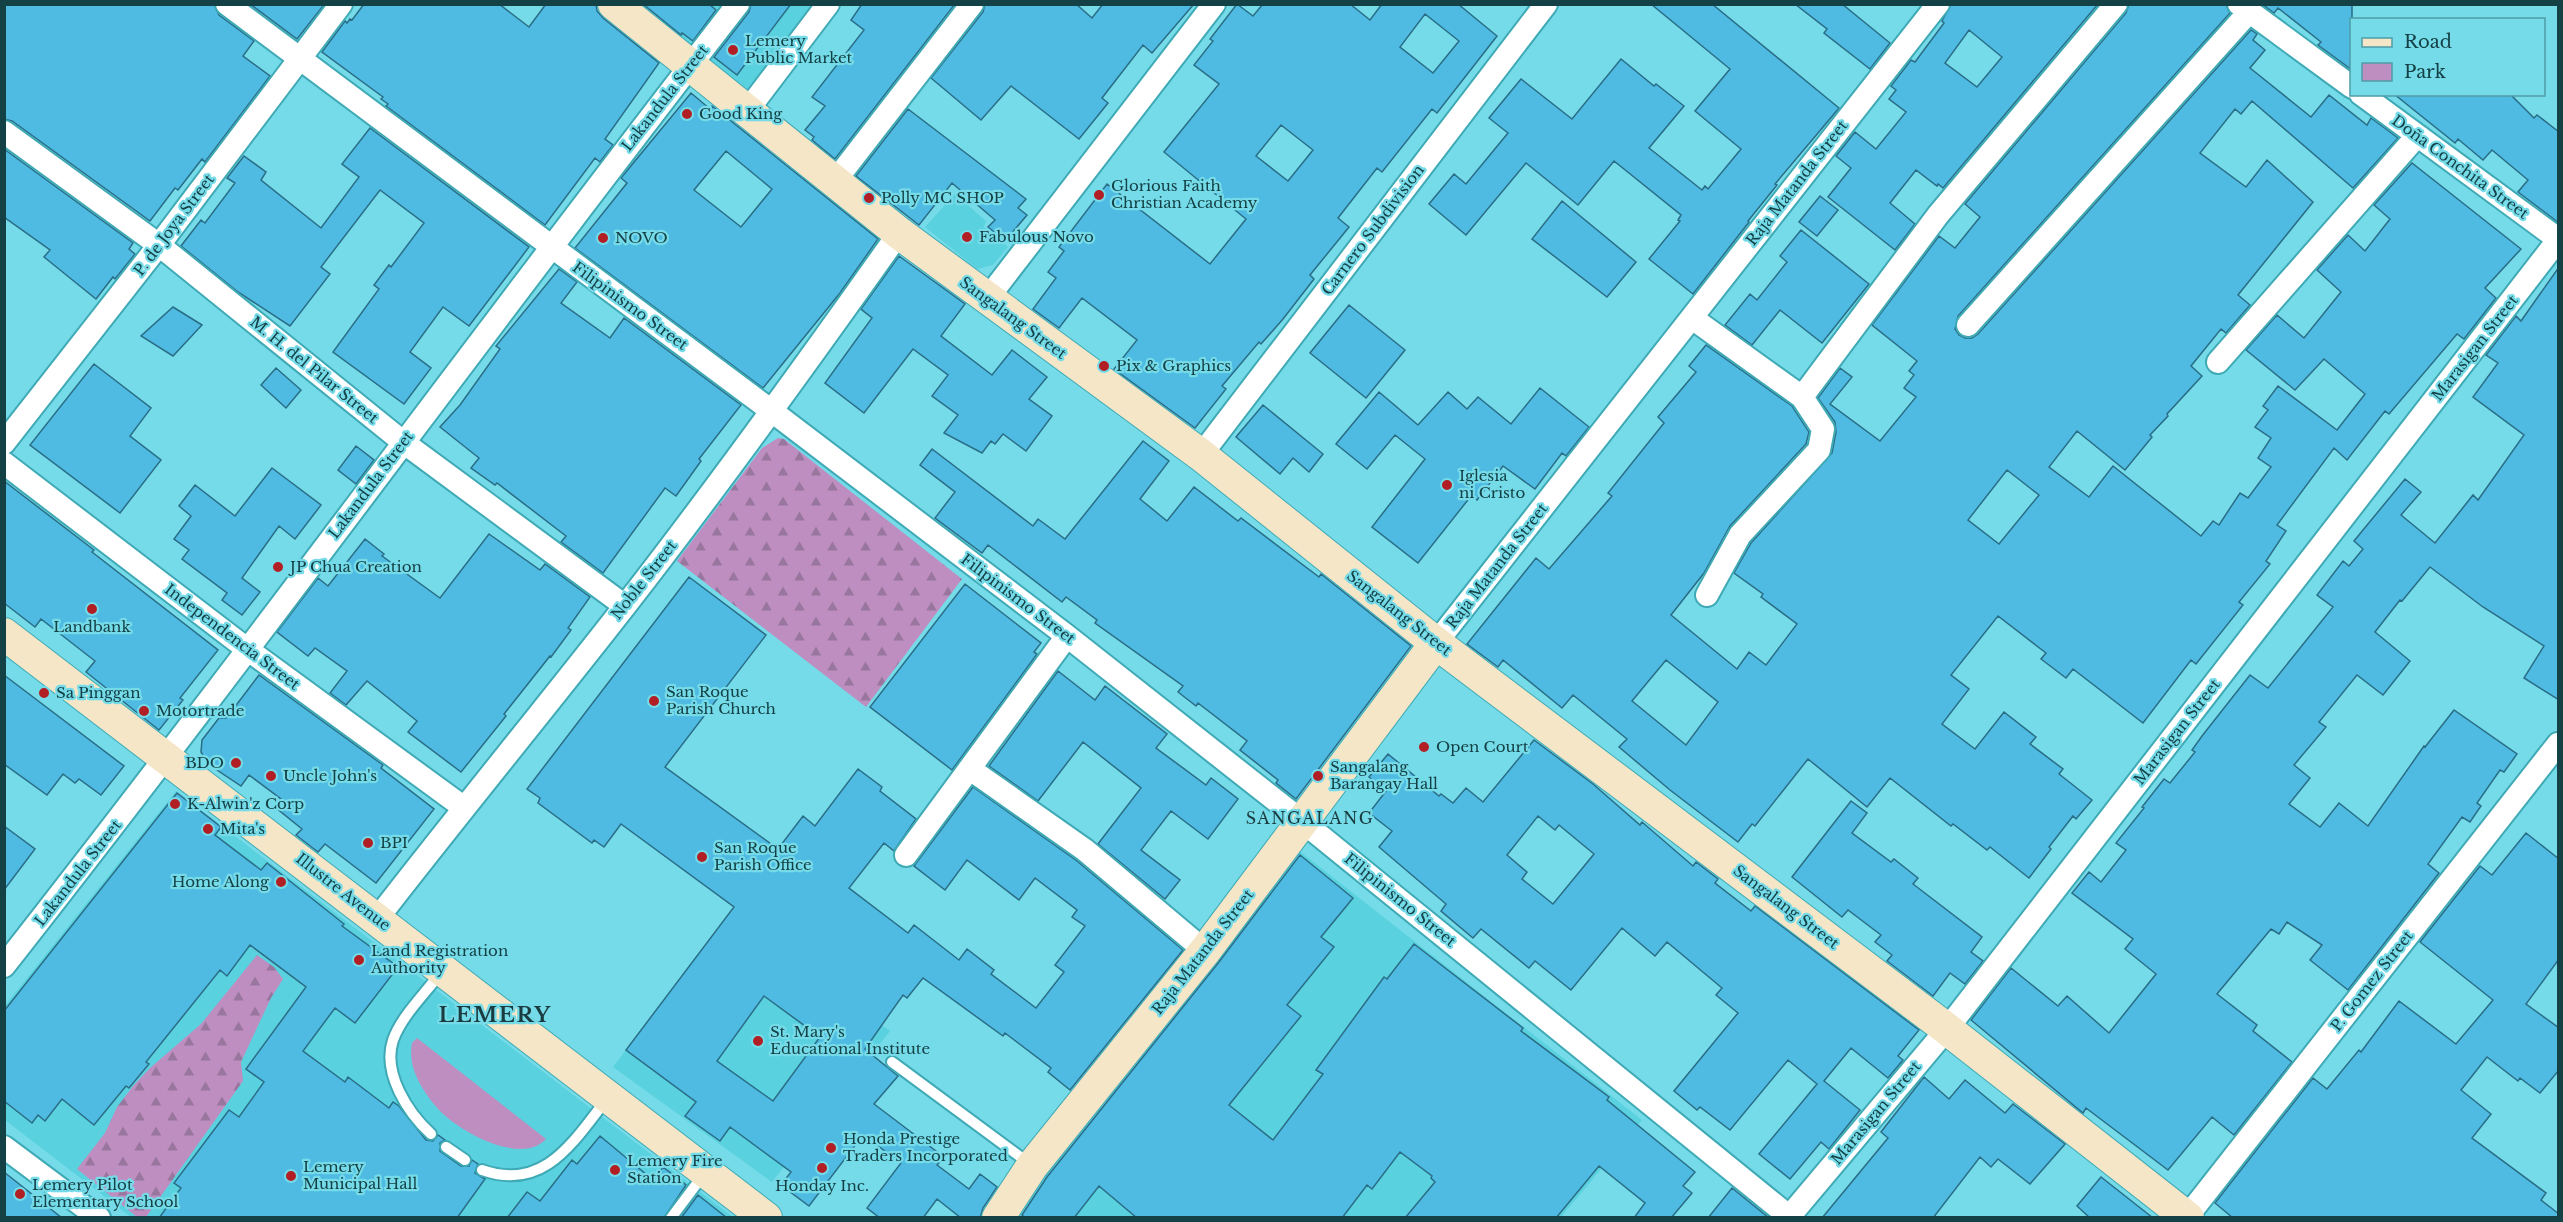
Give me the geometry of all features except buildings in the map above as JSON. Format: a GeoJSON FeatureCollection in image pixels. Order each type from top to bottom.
{"type":"FeatureCollection","features":[{"type":"Feature","properties":{"kind":"street","name":"Filipinismo Street"},"geometry":{"type":"LineString","coordinates":[[227,4],[550,248],[773,412],[1067,636],[1303,822],[1789,1217]]}},
{"type":"Feature","properties":{"kind":"street","name":"P. de Joya Street"},"geometry":{"type":"LineString","coordinates":[[4,443],[159,246],[341,4]]}},
{"type":"Feature","properties":{"kind":"street","name":"Sangalang Street"},"geometry":{"type":"LineString","coordinates":[[614,4],[899,232],[1201,455],[1436,644],[1947,1029],[2187,1217]]}},
{"type":"Feature","properties":{"kind":"street","name":"Lakandula Street"},"geometry":{"type":"LineString","coordinates":[[4,966],[168,758],[403,442],[738,4]]}},
{"type":"Feature","properties":{"kind":"street"},"geometry":{"type":"LineString","coordinates":[[747,111],[828,4]]}},
{"type":"Feature","properties":{"kind":"street"},"geometry":{"type":"LineString","coordinates":[[835,181],[972,4]]}},
{"type":"Feature","properties":{"kind":"street"},"geometry":{"type":"LineString","coordinates":[[987,299],[1214,4]]}},
{"type":"Feature","properties":{"kind":"street","name":"Carnero Subdivision"},"geometry":{"type":"LineString","coordinates":[[1201,455],[1546,4]]}},
{"type":"Feature","properties":{"kind":"street","name":"Raja Matanda Street"},"geometry":{"type":"LineString","coordinates":[[998,1218],[1032,1166],[1205,951],[1436,644],[1938,4]]}},
{"type":"Feature","properties":{"kind":"street"},"geometry":{"type":"LineString","coordinates":[[1802,397],[1938,215],[2116,4]]}},
{"type":"Feature","properties":{"kind":"street"},"geometry":{"type":"LineString","coordinates":[[1968,325],[2244,8],[2350,86]]}},
{"type":"Feature","properties":{"kind":"street","name":"Doña Conchita Street"},"geometry":{"type":"LineString","coordinates":[[2364,96],[2559,240]]}},
{"type":"Feature","properties":{"kind":"street","name":"M. H. del Pilar Street"},"geometry":{"type":"LineString","coordinates":[[4,132],[159,246],[403,442],[625,606]]}},
{"type":"Feature","properties":{"kind":"street"},"geometry":{"type":"LineString","coordinates":[[2218,362],[2417,136]]}},
{"type":"Feature","properties":{"kind":"street","name":"Noble Street"},"geometry":{"type":"LineString","coordinates":[[377,919],[463,807],[625,606],[773,412],[899,232]]}},
{"type":"Feature","properties":{"kind":"street","name":"Marasigan Street"},"geometry":{"type":"LineString","coordinates":[[1789,1217],[1947,1029],[2559,240]]}},
{"type":"Feature","properties":{"kind":"street"},"geometry":{"type":"LineString","coordinates":[[1692,318],[1802,397],[1823,429],[1819,450],[1740,536],[1707,595]]}},
{"type":"Feature","properties":{"kind":"street","name":"Independencia Street"},"geometry":{"type":"LineString","coordinates":[[4,462],[247,649],[463,807]]}},
{"type":"Feature","properties":{"kind":"street","name":"Illustre Avenue"},"geometry":{"type":"LineString","coordinates":[[4,634],[706,1172],[760,1216]]}},
{"type":"Feature","properties":{"kind":"street"},"geometry":{"type":"LineString","coordinates":[[906,855],[1067,636]]}},
{"type":"Feature","properties":{"kind":"street","name":"P. Gomez Street"},"geometry":{"type":"LineString","coordinates":[[2187,1217],[2559,744]]}},
{"type":"Feature","properties":{"kind":"street"},"geometry":{"type":"LineString","coordinates":[[970,769],[1085,850],[1205,951]]}},
{"type":"Feature","properties":{"kind":"street"},"geometry":{"type":"LineString","coordinates":[[4,1147],[99,1218]]}},
{"type":"Feature","properties":{"kind":"lane"},"geometry":{"type":"LineString","coordinates":[[431,1134],[403,1099],[398,1088],[391,1055],[393,1041],[399,1028],[443,970]]}},
{"type":"Feature","properties":{"kind":"lane"},"geometry":{"type":"LineString","coordinates":[[891,1062],[1032,1166]]}},
{"type":"Feature","properties":{"kind":"lane"},"geometry":{"type":"LineString","coordinates":[[482,1170],[504,1176],[522,1176],[551,1163],[568,1148],[608,1097]]}},
{"type":"Feature","properties":{"kind":"lane"},"geometry":{"type":"LineString","coordinates":[[446,1147],[465,1160]]}},
{"type":"Feature","properties":{"kind":"lane"},"geometry":{"type":"LineString","coordinates":[[671,1218],[706,1172]]}},
{"type":"Feature","properties":{"kind":"shaded area","name":"Lemery Public Market"},"geometry":{"type":"Polygon","coordinates":[[[632,5],[813,5],[743,96],[632,5]]]}},
{"type":"Feature","properties":{"kind":"shaded area","name":"Fabulous Novo"},"geometry":{"type":"Polygon","coordinates":[[[955,194],[986,221],[984,227],[1008,247],[993,265],[977,269],[925,227],[955,194]]]}},
{"type":"Feature","properties":{"kind":"shaded area"},"geometry":{"type":"Polygon","coordinates":[[[176,791],[733,1217],[131,1217],[5,1120],[4,1007],[176,791]]]}},
{"type":"Feature","properties":{"kind":"shaded area"},"geometry":{"type":"Polygon","coordinates":[[[1293,846],[1642,1120],[1561,1217],[1006,1218],[1293,846]]]}},
{"type":"Feature","properties":{"kind":"shaded area","name":"St. Mary's Educational Institute"},"geometry":{"type":"Polygon","coordinates":[[[727,916],[890,1031],[772,1182],[613,1067],[727,916]]]}},
{"type":"Feature","properties":{"kind":"green space"},"geometry":{"type":"Polygon","coordinates":[[[778,438],[784,439],[962,579],[866,707],[677,561],[762,448],[778,438]]]}},
{"type":"Feature","properties":{"kind":"green space"},"geometry":{"type":"Polygon","coordinates":[[[257,955],[274,967],[283,979],[271,998],[241,1062],[243,1081],[146,1217],[137,1217],[77,1169],[105,1133],[117,1107],[134,1085],[201,1024],[257,955]]]}},
{"type":"Feature","properties":{"kind":"green space"},"geometry":{"type":"Polygon","coordinates":[[[417,1038],[546,1139],[535,1146],[522,1149],[507,1147],[475,1136],[449,1119],[427,1095],[414,1070],[411,1052],[412,1043],[417,1038]]]}},
{"type":"Feature","properties":{"kind":"place","name":"Lemery Public Market"},"geometry":{"type":"Point","coordinates":[733,50]}},
{"type":"Feature","properties":{"kind":"place","name":"Good King"},"geometry":{"type":"Point","coordinates":[687,114]}},
{"type":"Feature","properties":{"kind":"place","name":"Glorious Faith Christian Academy"},"geometry":{"type":"Point","coordinates":[1099,195]}},
{"type":"Feature","properties":{"kind":"place","name":"Polly MC SHOP"},"geometry":{"type":"Point","coordinates":[869,198]}},
{"type":"Feature","properties":{"kind":"place","name":"Fabulous Novo"},"geometry":{"type":"Point","coordinates":[967,237]}},
{"type":"Feature","properties":{"kind":"place","name":"NOVO"},"geometry":{"type":"Point","coordinates":[603,238]}},
{"type":"Feature","properties":{"kind":"place","name":"Pix & Graphics"},"geometry":{"type":"Point","coordinates":[1104,366]}},
{"type":"Feature","properties":{"kind":"place","name":"Iglesia ni Cristo"},"geometry":{"type":"Point","coordinates":[1447,485]}},
{"type":"Feature","properties":{"kind":"place","name":"JP Chua Creation"},"geometry":{"type":"Point","coordinates":[278,567]}},
{"type":"Feature","properties":{"kind":"place","name":"Landbank"},"geometry":{"type":"Point","coordinates":[92,609]}},
{"type":"Feature","properties":{"kind":"place","name":"Sa Pinggan"},"geometry":{"type":"Point","coordinates":[44,693]}},
{"type":"Feature","properties":{"kind":"place","name":"San Roque Parish Church"},"geometry":{"type":"Point","coordinates":[654,701]}},
{"type":"Feature","properties":{"kind":"place","name":"Motortrade"},"geometry":{"type":"Point","coordinates":[144,711]}},
{"type":"Feature","properties":{"kind":"place","name":"Open Court"},"geometry":{"type":"Point","coordinates":[1424,747]}},
{"type":"Feature","properties":{"kind":"place","name":"BDO"},"geometry":{"type":"Point","coordinates":[236,763]}},
{"type":"Feature","properties":{"kind":"place","name":"Uncle John's"},"geometry":{"type":"Point","coordinates":[271,776]}},
{"type":"Feature","properties":{"kind":"place","name":"Sangalang Barangay Hall"},"geometry":{"type":"Point","coordinates":[1318,776]}},
{"type":"Feature","properties":{"kind":"place","name":"K-Alwin'z Corp"},"geometry":{"type":"Point","coordinates":[175,804]}},
{"type":"Feature","properties":{"kind":"place","name":"Mita's"},"geometry":{"type":"Point","coordinates":[208,829]}},
{"type":"Feature","properties":{"kind":"place","name":"BPI"},"geometry":{"type":"Point","coordinates":[368,843]}},
{"type":"Feature","properties":{"kind":"place","name":"San Roque Parish Office"},"geometry":{"type":"Point","coordinates":[702,857]}},
{"type":"Feature","properties":{"kind":"place","name":"Home Along"},"geometry":{"type":"Point","coordinates":[281,882]}},
{"type":"Feature","properties":{"kind":"place","name":"Land Registration Authority"},"geometry":{"type":"Point","coordinates":[359,960]}},
{"type":"Feature","properties":{"kind":"place","name":"St. Mary's Educational Institute"},"geometry":{"type":"Point","coordinates":[758,1041]}},
{"type":"Feature","properties":{"kind":"place","name":"Honda Prestige Traders Incorporated"},"geometry":{"type":"Point","coordinates":[831,1148]}},
{"type":"Feature","properties":{"kind":"place","name":"Honday Inc."},"geometry":{"type":"Point","coordinates":[822,1168]}},
{"type":"Feature","properties":{"kind":"place","name":"Lemery Fire Station"},"geometry":{"type":"Point","coordinates":[615,1170]}},
{"type":"Feature","properties":{"kind":"place","name":"Lemery Municipal Hall"},"geometry":{"type":"Point","coordinates":[291,1176]}},
{"type":"Feature","properties":{"kind":"place","name":"Lemery Pilot Elementary School"},"geometry":{"type":"Point","coordinates":[20,1194]}},
{"type":"Feature","properties":{"kind":"district","name":"SANGALANG"},"geometry":{"type":"Point","coordinates":[1310,818]}},
{"type":"Feature","properties":{"kind":"district","name":"LEMERY"},"geometry":{"type":"Point","coordinates":[495,1015]}}]}
